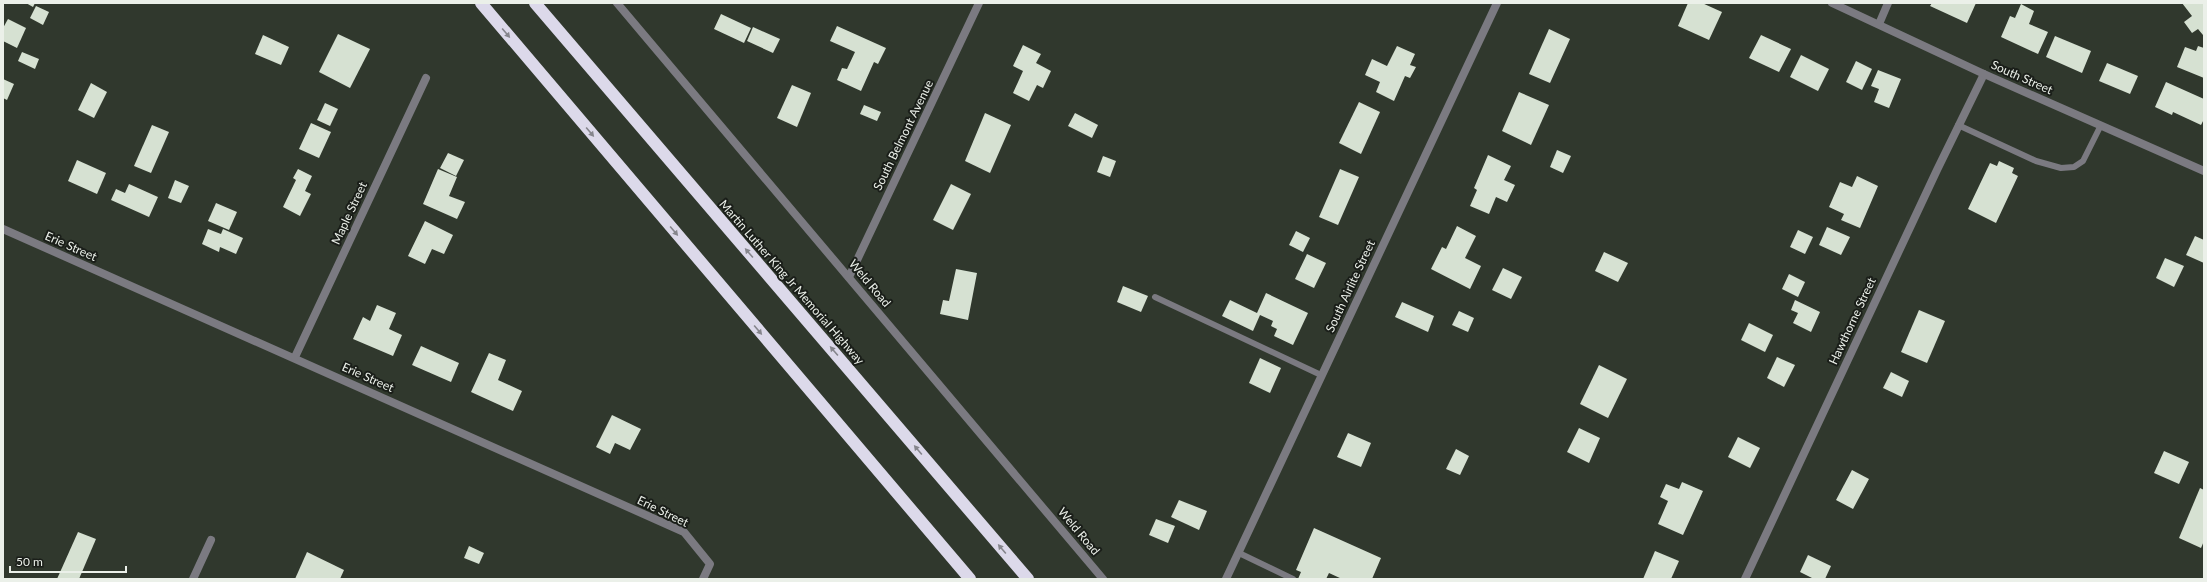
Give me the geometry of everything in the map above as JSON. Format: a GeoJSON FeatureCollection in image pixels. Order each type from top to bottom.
{"type":"FeatureCollection","features":[{"type":"Feature","properties":{"kind":"highway"},"geometry":{"type":"LineString","coordinates":[[481,3],[970,579]]}},
{"type":"Feature","properties":{"kind":"highway","name":"Martin Luther King Jr Memorial Highway"},"geometry":{"type":"LineString","coordinates":[[535,3],[1028,579]]}},
{"type":"Feature","properties":{"kind":"street","name":"Weld Road"},"geometry":{"type":"LineString","coordinates":[[618,3],[1104,579]]}},
{"type":"Feature","properties":{"kind":"street","name":"South Belmont Avenue"},"geometry":{"type":"LineString","coordinates":[[849,277],[979,3]]}},
{"type":"Feature","properties":{"kind":"street","name":"South Airlite Street"},"geometry":{"type":"LineString","coordinates":[[1226,579],[1497,3]]}},
{"type":"Feature","properties":{"kind":"street","name":"South Street"},"geometry":{"type":"LineString","coordinates":[[1832,3],[1984,74],[2204,171]]}},
{"type":"Feature","properties":{"kind":"street"},"geometry":{"type":"LineString","coordinates":[[1879,24],[1888,3]]}},
{"type":"Feature","properties":{"kind":"street","name":"Hawthorne Street"},"geometry":{"type":"LineString","coordinates":[[1744,579],[1958,125],[1984,74]]}},
{"type":"Feature","properties":{"kind":"street","name":"Maple Street"},"geometry":{"type":"LineString","coordinates":[[295,357],[426,78]]}},
{"type":"Feature","properties":{"kind":"street","name":"Erie Street"},"geometry":{"type":"LineString","coordinates":[[3,229],[295,357],[684,532],[710,564],[703,579]]}},
{"type":"Feature","properties":{"kind":"street"},"geometry":{"type":"LineString","coordinates":[[193,579],[211,540]]}},
{"type":"Feature","properties":{"kind":"lane"},"geometry":{"type":"LineString","coordinates":[[1958,125],[2036,161],[2061,168],[2074,167],[2083,162],[2101,125]]}},
{"type":"Feature","properties":{"kind":"lane"},"geometry":{"type":"LineString","coordinates":[[1155,297],[1322,375]]}},
{"type":"Feature","properties":{"kind":"lane"},"geometry":{"type":"LineString","coordinates":[[1239,553],[1294,579]]}},
{"type":"Feature","properties":{"kind":"building"},"geometry":{"type":"Polygon","coordinates":[[[26,3],[35,3],[33,7],[26,3]]]}},
{"type":"Feature","properties":{"kind":"building"},"geometry":{"type":"Polygon","coordinates":[[[1688,3],[1702,3],[1722,12],[1709,40],[1678,26],[1688,3]]]}},
{"type":"Feature","properties":{"kind":"building"},"geometry":{"type":"Polygon","coordinates":[[[1932,3],[1976,3],[1967,23],[1930,6],[1932,3]]]}},
{"type":"Feature","properties":{"kind":"building"},"geometry":{"type":"Polygon","coordinates":[[[2182,3],[2204,3],[2203,35],[2198,29],[2192,33],[2184,22],[2192,16],[2182,3]]]}},
{"type":"Feature","properties":{"kind":"building"},"geometry":{"type":"Polygon","coordinates":[[[2021,4],[2034,11],[2029,24],[2048,32],[2038,54],[2001,37],[2010,16],[2015,18],[2021,4]]]}},
{"type":"Feature","properties":{"kind":"building"},"geometry":{"type":"Polygon","coordinates":[[[36,6],[49,12],[43,25],[30,18],[36,6]]]}},
{"type":"Feature","properties":{"kind":"building"},"geometry":{"type":"Polygon","coordinates":[[[721,14],[751,28],[744,43],[714,29],[721,14]]]}},
{"type":"Feature","properties":{"kind":"building"},"geometry":{"type":"Polygon","coordinates":[[[8,19],[26,28],[17,48],[3,41],[3,28],[8,19]]]}},
{"type":"Feature","properties":{"kind":"building"},"geometry":{"type":"Polygon","coordinates":[[[837,26],[886,48],[878,64],[874,62],[861,91],[837,80],[842,68],[847,69],[855,52],[830,41],[837,26]]]}},
{"type":"Feature","properties":{"kind":"building"},"geometry":{"type":"Polygon","coordinates":[[[753,27],[780,39],[773,53],[747,41],[753,27]]]}},
{"type":"Feature","properties":{"kind":"building"},"geometry":{"type":"Polygon","coordinates":[[[1549,29],[1570,39],[1550,83],[1529,74],[1549,29]]]}},
{"type":"Feature","properties":{"kind":"building"},"geometry":{"type":"Polygon","coordinates":[[[338,34],[370,49],[350,88],[319,72],[338,34]]]}},
{"type":"Feature","properties":{"kind":"building"},"geometry":{"type":"Polygon","coordinates":[[[263,35],[289,47],[281,65],[255,54],[263,35]]]}},
{"type":"Feature","properties":{"kind":"building"},"geometry":{"type":"Polygon","coordinates":[[[1761,35],[1791,49],[1779,72],[1749,58],[1761,35]]]}},
{"type":"Feature","properties":{"kind":"building"},"geometry":{"type":"Polygon","coordinates":[[[2055,36],[2091,51],[2082,73],[2046,57],[2055,36]]]}},
{"type":"Feature","properties":{"kind":"building"},"geometry":{"type":"Polygon","coordinates":[[[1023,45],[1041,54],[1036,63],[1051,71],[1043,88],[1037,85],[1029,101],[1013,93],[1023,71],[1013,66],[1023,45]]]}},
{"type":"Feature","properties":{"kind":"building"},"geometry":{"type":"Polygon","coordinates":[[[1397,46],[1415,54],[1410,65],[1416,67],[1410,78],[1405,76],[1394,101],[1376,92],[1380,82],[1365,75],[1372,59],[1387,66],[1397,46]]]}},
{"type":"Feature","properties":{"kind":"building"},"geometry":{"type":"Polygon","coordinates":[[[2198,46],[2204,48],[2204,78],[2177,67],[2185,47],[2196,51],[2198,46]]]}},
{"type":"Feature","properties":{"kind":"building"},"geometry":{"type":"Polygon","coordinates":[[[22,52],[39,59],[35,69],[18,61],[22,52]]]}},
{"type":"Feature","properties":{"kind":"building"},"geometry":{"type":"Polygon","coordinates":[[[1801,55],[1829,69],[1818,91],[1790,77],[1801,55]]]}},
{"type":"Feature","properties":{"kind":"building"},"geometry":{"type":"Polygon","coordinates":[[[1856,61],[1872,69],[1862,90],[1846,82],[1856,61]]]}},
{"type":"Feature","properties":{"kind":"building"},"geometry":{"type":"Polygon","coordinates":[[[2107,63],[2138,76],[2130,94],[2099,81],[2107,63]]]}},
{"type":"Feature","properties":{"kind":"building"},"geometry":{"type":"Polygon","coordinates":[[[1878,70],[1901,79],[1889,108],[1874,102],[1879,89],[1871,86],[1878,70]]]}},
{"type":"Feature","properties":{"kind":"building"},"geometry":{"type":"Polygon","coordinates":[[[3,79],[14,84],[7,100],[3,98],[3,79]]]}},
{"type":"Feature","properties":{"kind":"building"},"geometry":{"type":"Polygon","coordinates":[[[2166,82],[2204,99],[2204,119],[2201,125],[2173,112],[2172,115],[2155,107],[2166,82]]]}},
{"type":"Feature","properties":{"kind":"building"},"geometry":{"type":"Polygon","coordinates":[[[91,83],[107,92],[94,118],[78,110],[91,83]]]}},
{"type":"Feature","properties":{"kind":"building"},"geometry":{"type":"Polygon","coordinates":[[[792,85],[811,93],[797,127],[777,118],[792,85]]]}},
{"type":"Feature","properties":{"kind":"building"},"geometry":{"type":"Polygon","coordinates":[[[1519,92],[1549,105],[1531,145],[1502,131],[1519,92]]]}},
{"type":"Feature","properties":{"kind":"building"},"geometry":{"type":"Polygon","coordinates":[[[1359,102],[1380,112],[1361,154],[1339,143],[1359,102]]]}},
{"type":"Feature","properties":{"kind":"building"},"geometry":{"type":"Polygon","coordinates":[[[325,103],[338,109],[330,126],[317,120],[325,103]]]}},
{"type":"Feature","properties":{"kind":"building"},"geometry":{"type":"Polygon","coordinates":[[[864,105],[881,112],[877,121],[860,114],[864,105]]]}},
{"type":"Feature","properties":{"kind":"building"},"geometry":{"type":"Polygon","coordinates":[[[985,113],[1011,125],[990,173],[965,161],[985,113]]]}},
{"type":"Feature","properties":{"kind":"building"},"geometry":{"type":"Polygon","coordinates":[[[1075,113],[1098,125],[1092,138],[1068,126],[1075,113]]]}},
{"type":"Feature","properties":{"kind":"building"},"geometry":{"type":"Polygon","coordinates":[[[311,123],[331,132],[319,158],[299,149],[311,123]]]}},
{"type":"Feature","properties":{"kind":"building"},"geometry":{"type":"Polygon","coordinates":[[[152,125],[169,132],[151,173],[134,166],[152,125]]]}},
{"type":"Feature","properties":{"kind":"building"},"geometry":{"type":"Polygon","coordinates":[[[1557,150],[1571,156],[1563,173],[1550,167],[1557,150]]]}},
{"type":"Feature","properties":{"kind":"building"},"geometry":{"type":"Polygon","coordinates":[[[448,153],[464,160],[456,176],[440,168],[448,153]]]}},
{"type":"Feature","properties":{"kind":"building"},"geometry":{"type":"Polygon","coordinates":[[[1488,155],[1511,166],[1504,180],[1515,185],[1507,202],[1496,197],[1489,214],[1470,206],[1477,190],[1474,188],[1488,155]]]}},
{"type":"Feature","properties":{"kind":"building"},"geometry":{"type":"Polygon","coordinates":[[[1103,156],[1116,161],[1110,177],[1097,172],[1103,156]]]}},
{"type":"Feature","properties":{"kind":"building"},"geometry":{"type":"Polygon","coordinates":[[[77,160],[106,173],[97,194],[68,181],[77,160]]]}},
{"type":"Feature","properties":{"kind":"building"},"geometry":{"type":"Polygon","coordinates":[[[1999,161],[2014,168],[2012,173],[2018,176],[1996,223],[1968,209],[1990,163],[1997,166],[1999,161]]]}},
{"type":"Feature","properties":{"kind":"building"},"geometry":{"type":"Polygon","coordinates":[[[298,169],[312,176],[305,191],[311,194],[300,216],[283,207],[296,180],[293,178],[298,169]]]}},
{"type":"Feature","properties":{"kind":"building"},"geometry":{"type":"Polygon","coordinates":[[[438,169],[457,177],[449,196],[465,202],[457,219],[423,204],[438,169]]]}},
{"type":"Feature","properties":{"kind":"building"},"geometry":{"type":"Polygon","coordinates":[[[1340,169],[1359,177],[1338,225],[1319,217],[1340,169]]]}},
{"type":"Feature","properties":{"kind":"building"},"geometry":{"type":"Polygon","coordinates":[[[1857,176],[1878,186],[1860,228],[1841,220],[1844,214],[1829,207],[1840,182],[1852,187],[1857,176]]]}},
{"type":"Feature","properties":{"kind":"building"},"geometry":{"type":"Polygon","coordinates":[[[175,180],[189,186],[181,203],[168,198],[175,180]]]}},
{"type":"Feature","properties":{"kind":"building"},"geometry":{"type":"Polygon","coordinates":[[[129,184],[158,197],[149,217],[111,200],[116,189],[125,193],[129,184]]]}},
{"type":"Feature","properties":{"kind":"building"},"geometry":{"type":"Polygon","coordinates":[[[951,184],[971,194],[953,230],[933,220],[951,184]]]}},
{"type":"Feature","properties":{"kind":"building"},"geometry":{"type":"Polygon","coordinates":[[[216,203],[237,212],[229,230],[208,221],[216,203]]]}},
{"type":"Feature","properties":{"kind":"building"},"geometry":{"type":"Polygon","coordinates":[[[425,221],[453,235],[444,254],[432,249],[425,264],[408,256],[425,221]]]}},
{"type":"Feature","properties":{"kind":"building"},"geometry":{"type":"Polygon","coordinates":[[[1457,226],[1476,236],[1465,258],[1481,266],[1470,289],[1431,269],[1442,247],[1446,249],[1457,226]]]}},
{"type":"Feature","properties":{"kind":"building"},"geometry":{"type":"Polygon","coordinates":[[[1827,227],[1850,237],[1841,255],[1819,245],[1827,227]]]}},
{"type":"Feature","properties":{"kind":"building"},"geometry":{"type":"Polygon","coordinates":[[[208,229],[221,234],[223,229],[243,238],[236,254],[220,247],[219,252],[202,244],[208,229]]]}},
{"type":"Feature","properties":{"kind":"building"},"geometry":{"type":"Polygon","coordinates":[[[1798,230],[1813,237],[1805,254],[1790,247],[1798,230]]]}},
{"type":"Feature","properties":{"kind":"building"},"geometry":{"type":"Polygon","coordinates":[[[1296,231],[1310,238],[1303,252],[1289,245],[1296,231]]]}},
{"type":"Feature","properties":{"kind":"building"},"geometry":{"type":"Polygon","coordinates":[[[2195,236],[2204,240],[2204,263],[2186,255],[2195,236]]]}},
{"type":"Feature","properties":{"kind":"building"},"geometry":{"type":"Polygon","coordinates":[[[1604,252],[1628,263],[1618,282],[1595,271],[1604,252]]]}},
{"type":"Feature","properties":{"kind":"building"},"geometry":{"type":"Polygon","coordinates":[[[1307,254],[1326,263],[1314,288],[1295,279],[1307,254]]]}},
{"type":"Feature","properties":{"kind":"building"},"geometry":{"type":"Polygon","coordinates":[[[2165,258],[2184,266],[2174,287],[2156,278],[2165,258]]]}},
{"type":"Feature","properties":{"kind":"building"},"geometry":{"type":"Polygon","coordinates":[[[1503,268],[1522,277],[1511,299],[1492,290],[1503,268]]]}},
{"type":"Feature","properties":{"kind":"building"},"geometry":{"type":"Polygon","coordinates":[[[956,269],[977,273],[968,320],[940,314],[943,300],[949,301],[956,269]]]}},
{"type":"Feature","properties":{"kind":"building"},"geometry":{"type":"Polygon","coordinates":[[[1789,274],[1805,282],[1798,297],[1782,289],[1789,274]]]}},
{"type":"Feature","properties":{"kind":"building"},"geometry":{"type":"Polygon","coordinates":[[[1123,286],[1148,296],[1141,312],[1117,302],[1123,286]]]}},
{"type":"Feature","properties":{"kind":"building"},"geometry":{"type":"Polygon","coordinates":[[[1266,293],[1308,313],[1293,345],[1274,336],[1277,329],[1271,326],[1273,321],[1260,315],[1253,331],[1222,316],[1230,300],[1257,313],[1266,293]]]}},
{"type":"Feature","properties":{"kind":"building"},"geometry":{"type":"Polygon","coordinates":[[[1795,300],[1820,312],[1811,332],[1793,323],[1798,313],[1791,310],[1795,300]]]}},
{"type":"Feature","properties":{"kind":"building"},"geometry":{"type":"Polygon","coordinates":[[[1402,302],[1434,316],[1428,332],[1395,317],[1402,302]]]}},
{"type":"Feature","properties":{"kind":"building"},"geometry":{"type":"Polygon","coordinates":[[[377,305],[396,313],[389,329],[402,335],[393,356],[353,339],[363,317],[370,321],[377,305]]]}},
{"type":"Feature","properties":{"kind":"building"},"geometry":{"type":"Polygon","coordinates":[[[1919,310],[1945,321],[1927,363],[1901,352],[1919,310]]]}},
{"type":"Feature","properties":{"kind":"building"},"geometry":{"type":"Polygon","coordinates":[[[1459,311],[1474,318],[1468,332],[1452,325],[1459,311]]]}},
{"type":"Feature","properties":{"kind":"building"},"geometry":{"type":"Polygon","coordinates":[[[1749,323],[1773,335],[1765,352],[1741,340],[1749,323]]]}},
{"type":"Feature","properties":{"kind":"building"},"geometry":{"type":"Polygon","coordinates":[[[421,346],[459,363],[451,382],[412,365],[421,346]]]}},
{"type":"Feature","properties":{"kind":"building"},"geometry":{"type":"Polygon","coordinates":[[[489,353],[506,360],[498,380],[522,391],[513,411],[471,392],[489,353]]]}},
{"type":"Feature","properties":{"kind":"building"},"geometry":{"type":"Polygon","coordinates":[[[1777,357],[1795,365],[1784,387],[1767,378],[1777,357]]]}},
{"type":"Feature","properties":{"kind":"building"},"geometry":{"type":"Polygon","coordinates":[[[1260,358],[1281,368],[1270,393],[1249,383],[1260,358]]]}},
{"type":"Feature","properties":{"kind":"building"},"geometry":{"type":"Polygon","coordinates":[[[1599,365],[1627,379],[1608,418],[1580,404],[1599,365]]]}},
{"type":"Feature","properties":{"kind":"building"},"geometry":{"type":"Polygon","coordinates":[[[1891,372],[1909,381],[1902,397],[1883,388],[1891,372]]]}},
{"type":"Feature","properties":{"kind":"building"},"geometry":{"type":"Polygon","coordinates":[[[612,415],[641,429],[630,450],[615,443],[610,454],[596,447],[612,415]]]}},
{"type":"Feature","properties":{"kind":"building"},"geometry":{"type":"Polygon","coordinates":[[[1579,428],[1600,438],[1589,463],[1567,452],[1579,428]]]}},
{"type":"Feature","properties":{"kind":"building"},"geometry":{"type":"Polygon","coordinates":[[[1348,433],[1371,443],[1361,467],[1337,457],[1348,433]]]}},
{"type":"Feature","properties":{"kind":"building"},"geometry":{"type":"Polygon","coordinates":[[[1738,437],[1760,448],[1750,468],[1728,457],[1738,437]]]}},
{"type":"Feature","properties":{"kind":"building"},"geometry":{"type":"Polygon","coordinates":[[[1456,449],[1469,456],[1460,475],[1446,469],[1456,449]]]}},
{"type":"Feature","properties":{"kind":"building"},"geometry":{"type":"Polygon","coordinates":[[[2164,451],[2189,462],[2179,484],[2154,473],[2164,451]]]}},
{"type":"Feature","properties":{"kind":"building"},"geometry":{"type":"Polygon","coordinates":[[[1852,470],[1869,479],[1853,509],[1836,500],[1852,470]]]}},
{"type":"Feature","properties":{"kind":"building"},"geometry":{"type":"Polygon","coordinates":[[[1682,482],[1703,491],[1683,535],[1658,524],[1668,501],[1660,497],[1666,484],[1679,489],[1682,482]]]}},
{"type":"Feature","properties":{"kind":"building"},"geometry":{"type":"Polygon","coordinates":[[[2200,488],[2204,490],[2204,541],[2201,548],[2179,538],[2200,488]]]}},
{"type":"Feature","properties":{"kind":"building"},"geometry":{"type":"Polygon","coordinates":[[[1179,500],[1207,511],[1199,530],[1171,517],[1179,500]]]}},
{"type":"Feature","properties":{"kind":"building"},"geometry":{"type":"Polygon","coordinates":[[[1156,519],[1175,526],[1168,543],[1149,535],[1156,519]]]}},
{"type":"Feature","properties":{"kind":"building"},"geometry":{"type":"Polygon","coordinates":[[[1314,528],[1381,558],[1372,579],[1342,579],[1329,573],[1326,579],[1298,579],[1301,572],[1296,570],[1314,528]]]}},
{"type":"Feature","properties":{"kind":"building"},"geometry":{"type":"Polygon","coordinates":[[[78,532],[96,539],[79,579],[57,579],[78,532]]]}},
{"type":"Feature","properties":{"kind":"building"},"geometry":{"type":"Polygon","coordinates":[[[469,546],[484,553],[479,564],[464,558],[469,546]]]}},
{"type":"Feature","properties":{"kind":"building"},"geometry":{"type":"Polygon","coordinates":[[[1655,551],[1679,561],[1671,579],[1643,579],[1655,551]]]}},
{"type":"Feature","properties":{"kind":"building"},"geometry":{"type":"Polygon","coordinates":[[[307,552],[344,570],[340,579],[295,579],[307,552]]]}},
{"type":"Feature","properties":{"kind":"building"},"geometry":{"type":"Polygon","coordinates":[[[1808,555],[1831,566],[1825,579],[1814,579],[1800,572],[1808,555]]]}}]}
